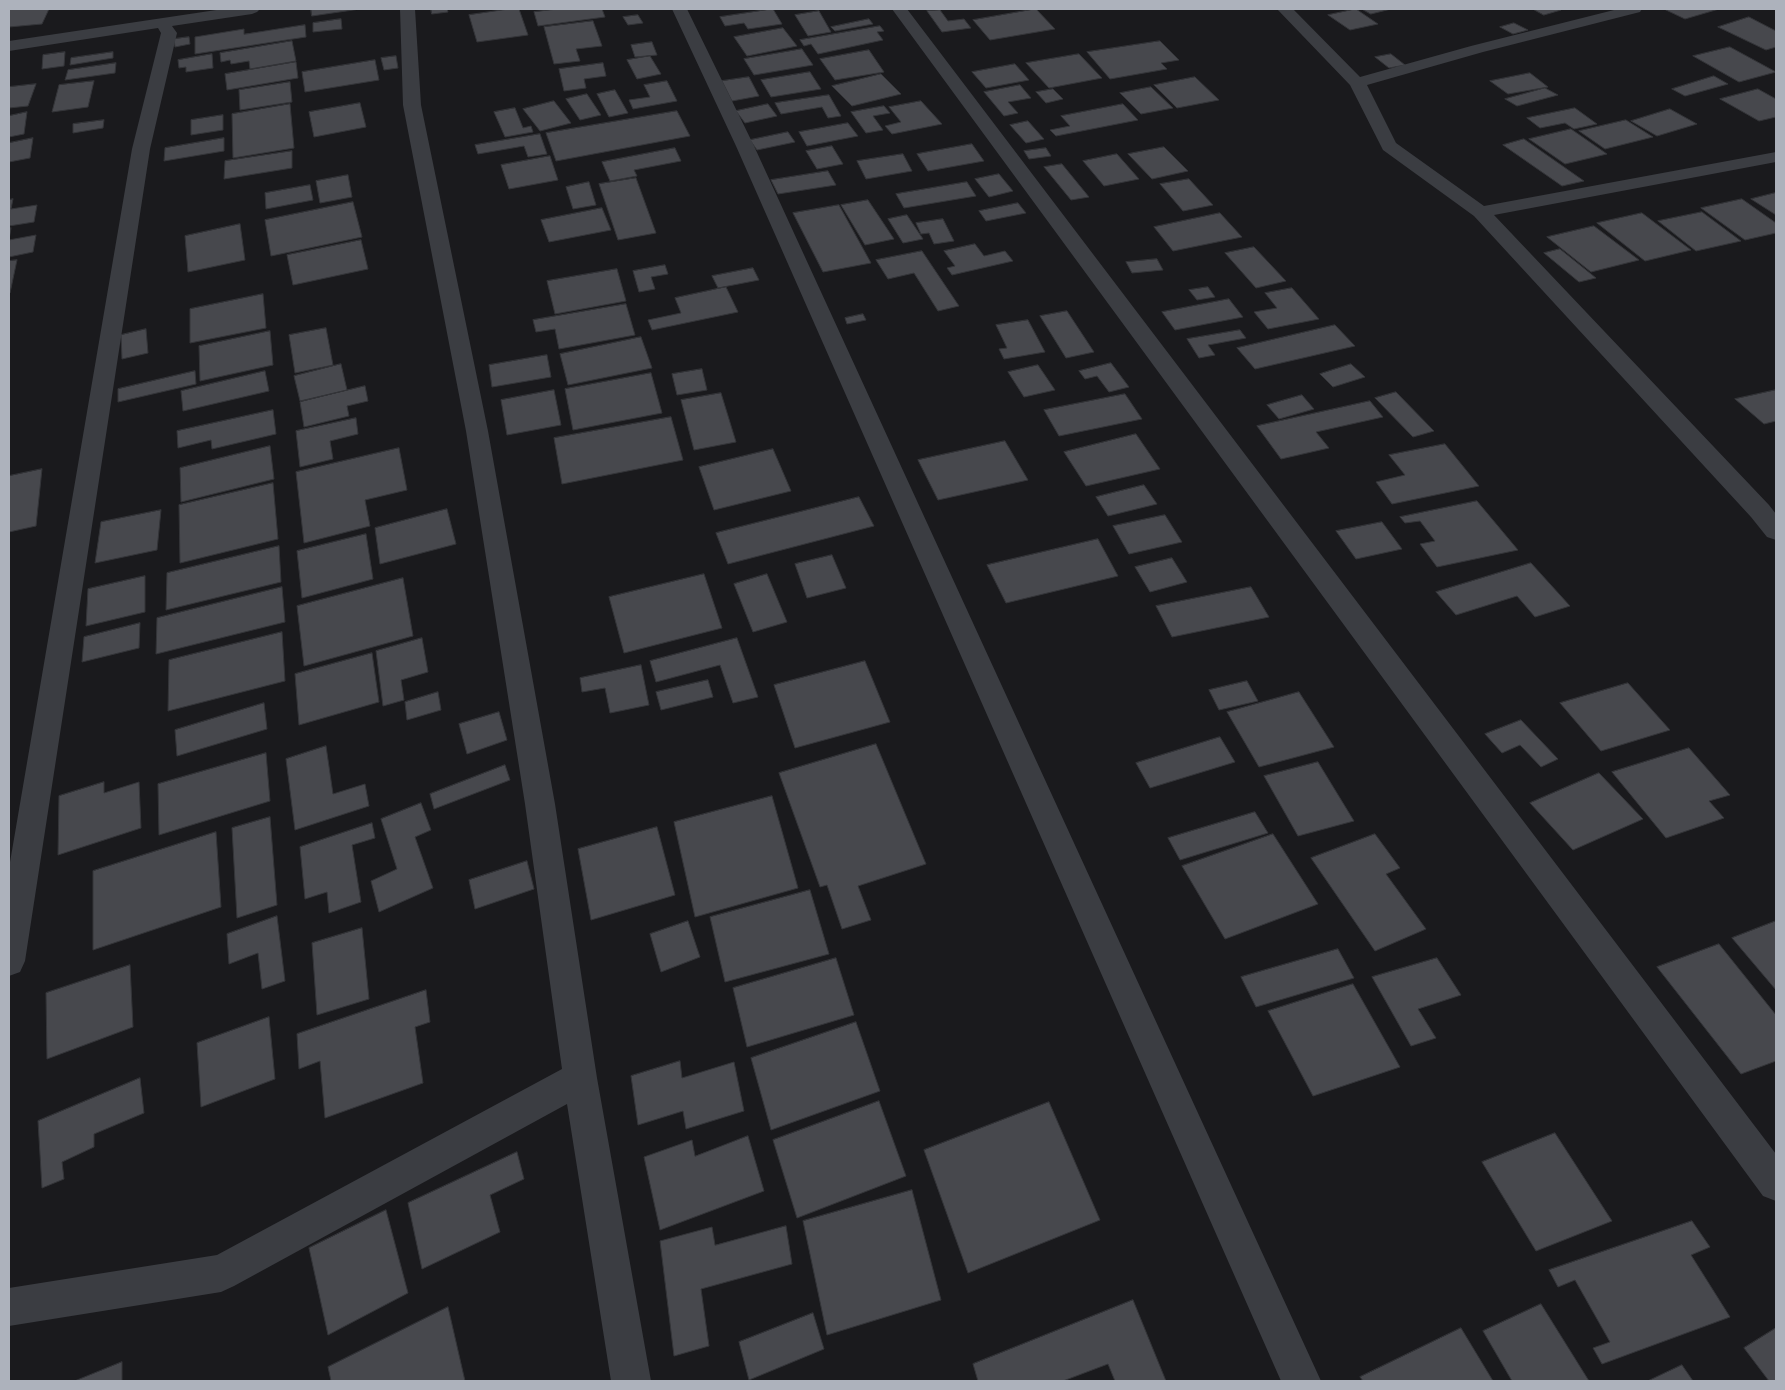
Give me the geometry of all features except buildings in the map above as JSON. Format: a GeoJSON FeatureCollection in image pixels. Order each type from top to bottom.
{"type":"FeatureCollection","features":[{"type":"Feature","properties":{"kind":"street"},"geometry":{"type":"LineString","coordinates":[[9,46],[252,9]]}},
{"type":"Feature","properties":{"kind":"street"},"geometry":{"type":"LineString","coordinates":[[407,9],[412,105],[477,431],[540,804],[580,1078],[631,1381]]}},
{"type":"Feature","properties":{"kind":"street"},"geometry":{"type":"LineString","coordinates":[[679,9],[778,218],[1301,1381]]}},
{"type":"Feature","properties":{"kind":"street"},"geometry":{"type":"LineString","coordinates":[[899,9],[1776,1183]]}},
{"type":"Feature","properties":{"kind":"street"},"geometry":{"type":"LineString","coordinates":[[1285,9],[1357,83],[1389,146],[1481,212],[1760,511],[1776,531]]}},
{"type":"Feature","properties":{"kind":"street"},"geometry":{"type":"LineString","coordinates":[[1357,83],[1477,48],[1635,9]]}},
{"type":"Feature","properties":{"kind":"street"},"geometry":{"type":"LineString","coordinates":[[9,961],[141,149],[169,33],[162,22]]}},
{"type":"Feature","properties":{"kind":"street"},"geometry":{"type":"LineString","coordinates":[[1481,212],[1776,157]]}},
{"type":"Feature","properties":{"kind":"street"},"geometry":{"type":"LineString","coordinates":[[9,1307],[222,1273],[580,1078]]}}]}
